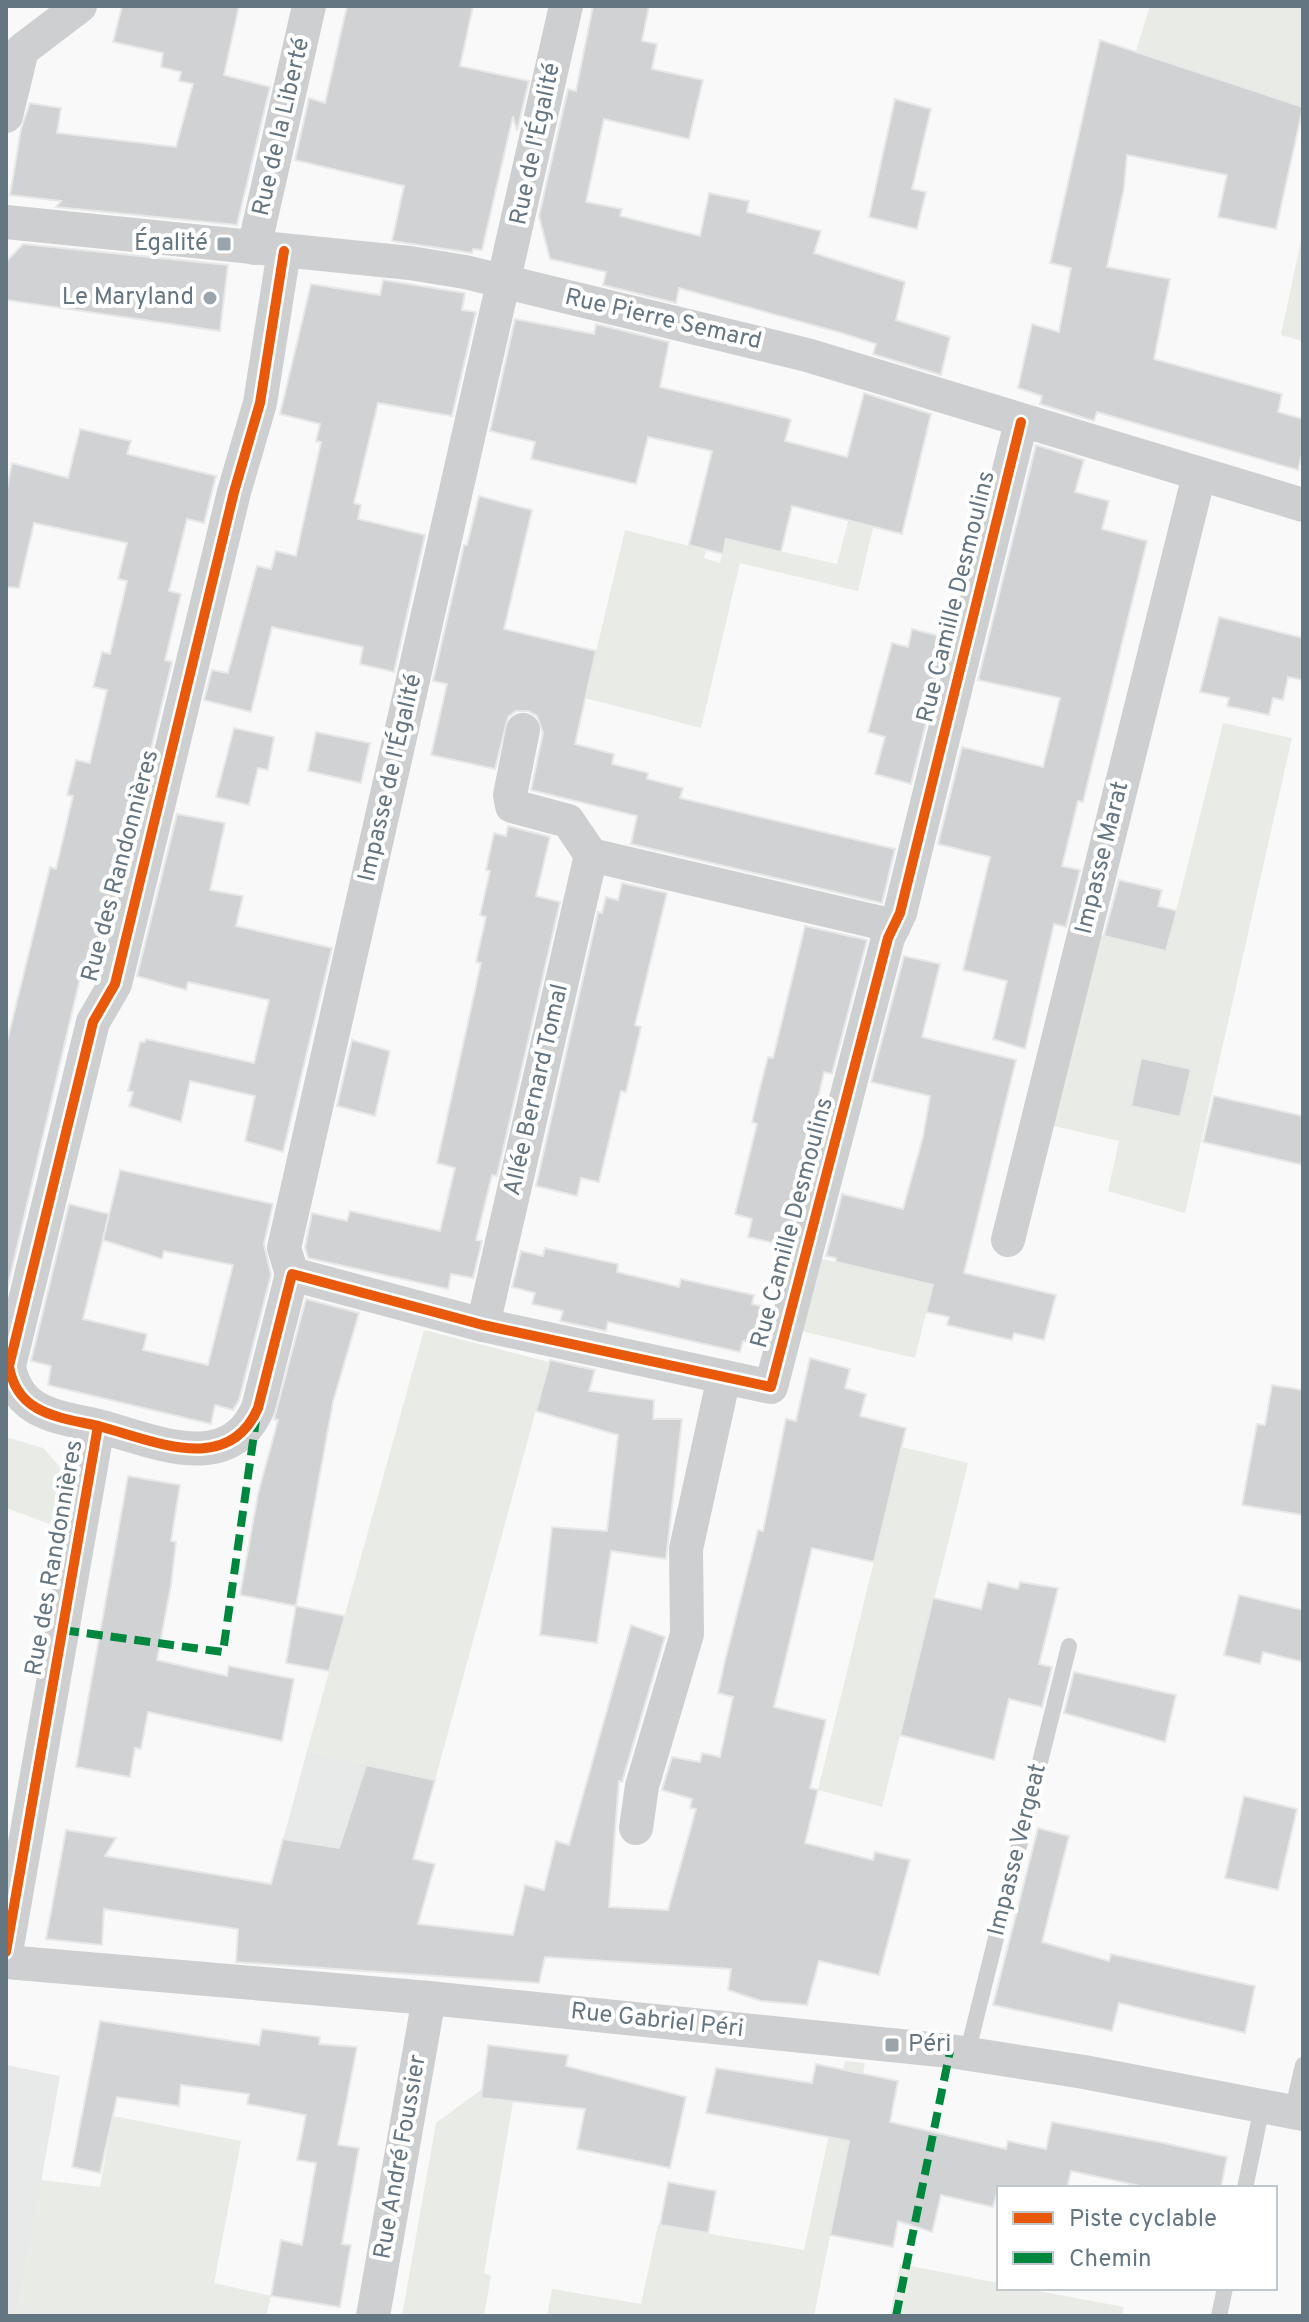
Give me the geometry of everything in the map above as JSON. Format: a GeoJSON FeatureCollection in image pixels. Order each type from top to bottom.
{"type":"FeatureCollection","features":[{"type":"Feature","properties":{"kind":"street"},"geometry":{"type":"LineString","coordinates":[[6,116],[22,50],[80,6]]}},
{"type":"Feature","properties":{"kind":"street","name":"Rue de la Liberté"},"geometry":{"type":"LineString","coordinates":[[269,249],[309,6]]}},
{"type":"Feature","properties":{"kind":"street","name":"Rue de l'Égalité"},"geometry":{"type":"LineString","coordinates":[[505,283],[566,6]]}},
{"type":"Feature","properties":{"kind":"street","name":"Rue Pierre Semard"},"geometry":{"type":"LineString","coordinates":[[6,222],[438,267],[793,351],[1303,505]]}},
{"type":"Feature","properties":{"kind":"street","name":"Rue des Randonnières"},"geometry":{"type":"LineString","coordinates":[[6,1952],[98,1426],[59,1417],[30,1405],[16,1392],[9,1366],[93,1022],[115,984],[234,492],[260,403],[269,249]]}},
{"type":"Feature","properties":{"kind":"street","name":"Impasse de l'Égalité"},"geometry":{"type":"LineString","coordinates":[[292,1274],[284,1248],[505,283]]}},
{"type":"Feature","properties":{"kind":"street","name":"Rue Camille Desmoulins"},"geometry":{"type":"LineString","coordinates":[[292,1274],[483,1325],[771,1387],[900,913],[1021,422]]}},
{"type":"Feature","properties":{"kind":"street","name":"Impasse Marat"},"geometry":{"type":"LineString","coordinates":[[1008,1240],[1199,475]]}},
{"type":"Feature","properties":{"kind":"street"},"geometry":{"type":"LineString","coordinates":[[523,730],[510,795],[512,806],[568,821],[591,855],[894,926]]}},
{"type":"Feature","properties":{"kind":"street","name":"Allée Bernard Tomal"},"geometry":{"type":"LineString","coordinates":[[483,1325],[591,855]]}},
{"type":"Feature","properties":{"kind":"street"},"geometry":{"type":"LineString","coordinates":[[98,1426],[187,1448],[224,1447],[237,1439],[250,1425],[258,1408],[292,1274]]}},
{"type":"Feature","properties":{"kind":"street"},"geometry":{"type":"LineString","coordinates":[[636,1828],[642,1786],[687,1634],[686,1549],[724,1377]]}},
{"type":"Feature","properties":{"kind":"street","name":"Rue Gabriel Péri"},"geometry":{"type":"LineString","coordinates":[[6,1962],[429,1998],[967,2054],[1084,2072],[1286,2111]]}},
{"type":"Feature","properties":{"kind":"street","name":"Rue André Foussier"},"geometry":{"type":"LineString","coordinates":[[373,2316],[429,1998]]}},
{"type":"Feature","properties":{"kind":"lane","name":"Impasse Vergeat"},"geometry":{"type":"LineString","coordinates":[[967,2054],[1069,1646]]}},
{"type":"Feature","properties":{"kind":"lane"},"geometry":{"type":"LineString","coordinates":[[1246,2186],[1286,2111],[1303,2065]]}},
{"type":"Feature","properties":{"kind":"lane"},"geometry":{"type":"LineString","coordinates":[[1219,2316],[1225,2290]]}},
{"type":"Feature","properties":{"kind":"shaded area"},"geometry":{"type":"Polygon","coordinates":[[[1150,6],[1303,6],[1303,107],[1136,51],[1150,6]]]}},
{"type":"Feature","properties":{"kind":"shaded area"},"geometry":{"type":"Polygon","coordinates":[[[1303,231],[1303,341],[1281,335],[1303,231]]]}},
{"type":"Feature","properties":{"kind":"shaded area"},"geometry":{"type":"Polygon","coordinates":[[[880,400],[902,406],[858,591],[740,563],[701,728],[585,698],[625,530],[706,550],[704,558],[720,563],[726,539],[837,564],[880,400]]]}},
{"type":"Feature","properties":{"kind":"shaded area"},"geometry":{"type":"Polygon","coordinates":[[[1223,723],[1292,738],[1185,1213],[1108,1191],[1119,1141],[1045,1124],[1093,933],[1166,951],[1223,723]]]}},
{"type":"Feature","properties":{"kind":"shaded area"},"geometry":{"type":"Polygon","coordinates":[[[819,1258],[933,1285],[915,1358],[801,1331],[819,1258]]]}},
{"type":"Feature","properties":{"kind":"shaded area"},"geometry":{"type":"Polygon","coordinates":[[[424,1330],[549,1362],[435,1780],[307,1751],[424,1330]]]}},
{"type":"Feature","properties":{"kind":"shaded area"},"geometry":{"type":"Polygon","coordinates":[[[6,1437],[43,1448],[61,1468],[53,1525],[6,1508],[6,1437]]]}},
{"type":"Feature","properties":{"kind":"shaded area"},"geometry":{"type":"Polygon","coordinates":[[[902,1447],[968,1463],[882,1807],[818,1790],[902,1447]]]}},
{"type":"Feature","properties":{"kind":"shaded area"},"geometry":{"type":"Polygon","coordinates":[[[307,1751],[435,1780],[397,1922],[389,1972],[236,1962],[267,1899],[307,1751]]]}},
{"type":"Feature","properties":{"kind":"shaded area"},"geometry":{"type":"Polygon","coordinates":[[[845,2061],[865,2063],[814,2316],[547,2316],[552,2289],[641,2304],[658,2225],[804,2250],[845,2061]]]}},
{"type":"Feature","properties":{"kind":"shaded area"},"geometry":{"type":"Polygon","coordinates":[[[6,2065],[60,2076],[17,2316],[6,2316],[6,2065]]]}},
{"type":"Feature","properties":{"kind":"shaded area"},"geometry":{"type":"Polygon","coordinates":[[[482,2089],[482,2098],[513,2102],[484,2273],[491,2276],[484,2316],[402,2316],[436,2123],[482,2089]]]}},
{"type":"Feature","properties":{"kind":"shaded area"},"geometry":{"type":"Polygon","coordinates":[[[113,2116],[241,2141],[214,2283],[271,2296],[266,2316],[17,2316],[41,2180],[100,2187],[113,2116]]]}},
{"type":"Feature","properties":{"kind":"shaded area"},"geometry":{"type":"Polygon","coordinates":[[[900,2264],[997,2283],[997,2290],[1033,2290],[1124,2307],[1122,2316],[890,2316],[900,2264]]]}},
{"type":"Feature","properties":{"kind":"building"},"geometry":{"type":"Polygon","coordinates":[[[122,6],[239,6],[224,75],[270,87],[237,225],[56,207],[61,201],[10,195],[21,129],[30,103],[61,108],[57,133],[176,147],[193,84],[179,81],[181,72],[161,67],[163,53],[113,42],[122,6]]]}},
{"type":"Feature","properties":{"kind":"building"},"geometry":{"type":"Polygon","coordinates":[[[347,6],[473,6],[460,66],[529,81],[517,131],[513,116],[482,250],[473,249],[472,253],[392,241],[404,186],[295,160],[309,98],[325,103],[347,6]]]}},
{"type":"Feature","properties":{"kind":"building"},"geometry":{"type":"Polygon","coordinates":[[[593,6],[649,6],[642,41],[657,44],[652,69],[703,80],[689,139],[604,119],[586,202],[622,209],[620,216],[700,236],[709,193],[749,201],[747,212],[821,231],[814,253],[905,282],[896,320],[950,337],[941,375],[873,354],[876,344],[842,333],[679,288],[676,303],[603,285],[606,272],[550,259],[539,216],[568,89],[576,91],[593,6]]]}},
{"type":"Feature","properties":{"kind":"building"},"geometry":{"type":"Polygon","coordinates":[[[1100,40],[1303,107],[1276,229],[1218,217],[1227,175],[1127,155],[1124,188],[1107,267],[1170,279],[1154,359],[1282,394],[1278,412],[1303,419],[1303,450],[1298,470],[1097,412],[1094,421],[1040,404],[1042,396],[1018,388],[1032,324],[1059,332],[1071,268],[1050,263],[1100,40]]]}},
{"type":"Feature","properties":{"kind":"building"},"geometry":{"type":"Polygon","coordinates":[[[895,99],[931,109],[912,189],[926,192],[917,229],[869,217],[895,99]]]}},
{"type":"Feature","properties":{"kind":"building"},"geometry":{"type":"Polygon","coordinates":[[[23,244],[228,265],[220,331],[6,300],[6,262],[23,244]]]}},
{"type":"Feature","properties":{"kind":"building"},"geometry":{"type":"Polygon","coordinates":[[[383,280],[465,293],[462,310],[476,312],[452,416],[378,403],[354,503],[361,505],[358,519],[425,535],[394,672],[360,664],[363,647],[272,627],[251,712],[204,700],[212,670],[228,673],[257,566],[271,569],[276,551],[296,556],[321,442],[316,441],[320,424],[280,414],[311,284],[380,295],[383,280]]]}},
{"type":"Feature","properties":{"kind":"building"},"geometry":{"type":"Polygon","coordinates":[[[515,319],[594,334],[596,324],[669,342],[660,387],[787,418],[791,420],[785,441],[847,457],[864,393],[931,414],[902,534],[792,506],[781,552],[726,539],[723,554],[689,545],[712,451],[648,437],[636,484],[531,459],[535,442],[490,431],[515,319]]]}},
{"type":"Feature","properties":{"kind":"building"},"geometry":{"type":"Polygon","coordinates":[[[80,429],[131,441],[127,454],[216,476],[204,523],[187,519],[169,591],[181,594],[165,660],[172,662],[99,965],[84,961],[6,1294],[6,1046],[50,867],[56,869],[73,796],[67,795],[76,760],[90,763],[107,690],[93,687],[102,652],[110,654],[127,581],[118,579],[127,543],[34,523],[19,588],[6,587],[6,494],[12,463],[68,478],[80,429]]]}},
{"type":"Feature","properties":{"kind":"building"},"geometry":{"type":"Polygon","coordinates":[[[1036,445],[1084,460],[1075,492],[1109,501],[1102,529],[1147,541],[1083,802],[1078,801],[1062,866],[1080,870],[1066,927],[1054,924],[1025,1049],[993,1039],[1007,981],[963,970],[990,857],[938,844],[962,747],[1043,767],[1060,698],[978,680],[1036,445]]]}},
{"type":"Feature","properties":{"kind":"building"},"geometry":{"type":"Polygon","coordinates":[[[479,496],[532,510],[504,629],[596,651],[575,744],[614,754],[612,764],[648,773],[647,779],[683,788],[680,798],[895,849],[882,903],[631,844],[637,816],[531,790],[543,733],[537,716],[528,711],[516,711],[508,717],[495,769],[431,755],[447,684],[433,681],[464,545],[467,545],[479,496]]]}},
{"type":"Feature","properties":{"kind":"building"},"geometry":{"type":"Polygon","coordinates":[[[1219,617],[1303,638],[1303,680],[1288,677],[1283,700],[1273,698],[1269,715],[1227,706],[1229,698],[1200,692],[1219,617]]]}},
{"type":"Feature","properties":{"kind":"building"},"geometry":{"type":"Polygon","coordinates":[[[912,629],[947,638],[911,784],[875,774],[885,737],[868,732],[892,643],[908,647],[912,629]]]}},
{"type":"Feature","properties":{"kind":"building"},"geometry":{"type":"Polygon","coordinates":[[[234,728],[274,737],[268,770],[258,768],[249,805],[216,797],[234,728]]]}},
{"type":"Feature","properties":{"kind":"building"},"geometry":{"type":"Polygon","coordinates":[[[316,732],[370,743],[361,783],[308,771],[316,732]]]}},
{"type":"Feature","properties":{"kind":"building"},"geometry":{"type":"Polygon","coordinates":[[[177,814],[225,823],[210,890],[243,896],[236,926],[332,948],[283,1152],[245,1141],[255,1096],[190,1081],[181,1122],[129,1106],[133,1092],[128,1091],[140,1042],[146,1039],[254,1063],[269,1000],[188,982],[186,990],[137,976],[177,814]]]}},
{"type":"Feature","properties":{"kind":"building"},"geometry":{"type":"Polygon","coordinates":[[[508,826],[550,837],[536,896],[560,902],[497,1176],[492,1175],[476,1240],[482,1241],[473,1278],[451,1274],[448,1289],[308,1258],[305,1247],[312,1213],[347,1221],[350,1211],[440,1231],[455,1168],[437,1163],[481,963],[476,962],[486,917],[480,915],[490,871],[486,870],[494,833],[506,836],[508,826]]]}},
{"type":"Feature","properties":{"kind":"building"},"geometry":{"type":"Polygon","coordinates":[[[1119,880],[1162,890],[1158,906],[1177,911],[1166,951],[1104,936],[1119,880]]]}},
{"type":"Feature","properties":{"kind":"building"},"geometry":{"type":"Polygon","coordinates":[[[622,883],[667,893],[635,1025],[641,1027],[626,1092],[621,1091],[599,1182],[581,1178],[577,1196],[536,1186],[598,912],[602,913],[606,897],[618,900],[622,883]]]}},
{"type":"Feature","properties":{"kind":"building"},"geometry":{"type":"Polygon","coordinates":[[[805,926],[867,940],[832,1074],[824,1072],[799,1184],[803,1185],[787,1246],[748,1237],[752,1219],[735,1214],[757,1124],[752,1122],[759,1092],[768,1057],[773,1058],[805,926]]]}},
{"type":"Feature","properties":{"kind":"building"},"geometry":{"type":"Polygon","coordinates":[[[904,956],[940,964],[922,1037],[1016,1060],[964,1273],[1056,1295],[1044,1340],[1014,1333],[1012,1340],[947,1325],[949,1317],[926,1312],[933,1285],[836,1262],[836,1258],[826,1256],[842,1194],[903,1209],[923,1137],[930,1096],[871,1082],[904,956]]]}},
{"type":"Feature","properties":{"kind":"building"},"geometry":{"type":"Polygon","coordinates":[[[352,1040],[390,1051],[375,1116],[337,1106],[352,1040]]]}},
{"type":"Feature","properties":{"kind":"building"},"geometry":{"type":"Polygon","coordinates":[[[1141,1058],[1191,1069],[1180,1117],[1131,1106],[1141,1058]]]}},
{"type":"Feature","properties":{"kind":"building"},"geometry":{"type":"Polygon","coordinates":[[[1214,1096],[1303,1116],[1303,1165],[1203,1142],[1214,1096]]]}},
{"type":"Feature","properties":{"kind":"building"},"geometry":{"type":"Polygon","coordinates":[[[120,1170],[273,1204],[264,1244],[271,1275],[239,1400],[233,1410],[215,1405],[211,1424],[48,1385],[51,1366],[31,1361],[69,1204],[109,1214],[83,1319],[147,1334],[143,1350],[208,1365],[233,1265],[164,1251],[162,1259],[103,1240],[120,1170]]]}},
{"type":"Feature","properties":{"kind":"building"},"geometry":{"type":"Polygon","coordinates":[[[545,1248],[618,1264],[617,1272],[679,1287],[681,1279],[754,1295],[752,1304],[770,1308],[761,1345],[743,1341],[740,1352],[608,1322],[606,1331],[560,1321],[563,1311],[532,1304],[535,1293],[512,1287],[521,1251],[543,1256],[545,1248]]]}},
{"type":"Feature","properties":{"kind":"building"},"geometry":{"type":"Polygon","coordinates":[[[306,1299],[359,1313],[333,1402],[296,1606],[240,1595],[258,1494],[278,1420],[274,1419],[306,1299]]]}},
{"type":"Feature","properties":{"kind":"building"},"geometry":{"type":"Polygon","coordinates":[[[810,1358],[850,1369],[845,1388],[866,1394],[860,1416],[906,1428],[874,1562],[812,1548],[774,1707],[826,1720],[810,1788],[818,1790],[805,1843],[873,1860],[875,1852],[910,1860],[879,1975],[819,1961],[807,2005],[761,2001],[728,1990],[731,1969],[545,1957],[539,1983],[236,1962],[238,1929],[104,1909],[102,1945],[46,1939],[66,1830],[116,1838],[105,1856],[271,1884],[283,1839],[339,1848],[366,1765],[435,1780],[413,1859],[435,1864],[418,1924],[513,1935],[525,1885],[544,1890],[556,1841],[569,1845],[631,1625],[665,1637],[622,1782],[619,1781],[609,1907],[668,1910],[696,1809],[690,1808],[692,1799],[662,1790],[672,1757],[700,1762],[702,1753],[720,1757],[733,1697],[718,1693],[724,1665],[758,1530],[763,1531],[786,1419],[796,1421],[810,1358]]]}},
{"type":"Feature","properties":{"kind":"building"},"geometry":{"type":"Polygon","coordinates":[[[550,1360],[595,1370],[589,1391],[654,1400],[653,1419],[682,1419],[666,1559],[611,1551],[597,1643],[540,1635],[552,1527],[607,1531],[618,1435],[536,1411],[550,1360]]]}},
{"type":"Feature","properties":{"kind":"building"},"geometry":{"type":"Polygon","coordinates":[[[1272,1385],[1303,1390],[1303,1515],[1242,1505],[1257,1424],[1265,1425],[1272,1385]]]}},
{"type":"Feature","properties":{"kind":"building"},"geometry":{"type":"Polygon","coordinates":[[[128,1476],[180,1485],[171,1541],[176,1542],[171,1585],[157,1660],[227,1676],[229,1666],[294,1679],[282,1741],[148,1712],[141,1749],[135,1748],[130,1777],[76,1767],[128,1476]]]}},
{"type":"Feature","properties":{"kind":"building"},"geometry":{"type":"Polygon","coordinates":[[[988,1582],[1018,1589],[1020,1582],[1058,1588],[1039,1664],[1052,1667],[1042,1707],[1009,1699],[994,1760],[900,1735],[933,1598],[981,1609],[988,1582]]]}},
{"type":"Feature","properties":{"kind":"building"},"geometry":{"type":"Polygon","coordinates":[[[1239,1595],[1303,1610],[1303,1662],[1263,1652],[1260,1664],[1224,1655],[1239,1595]]]}},
{"type":"Feature","properties":{"kind":"building"},"geometry":{"type":"Polygon","coordinates":[[[296,1606],[345,1616],[329,1671],[286,1663],[296,1606]]]}},
{"type":"Feature","properties":{"kind":"building"},"geometry":{"type":"Polygon","coordinates":[[[1074,1672],[1176,1695],[1165,1742],[1064,1713],[1074,1672]]]}},
{"type":"Feature","properties":{"kind":"building"},"geometry":{"type":"Polygon","coordinates":[[[1244,1796],[1297,1809],[1278,1890],[1225,1878],[1244,1796]]]}},
{"type":"Feature","properties":{"kind":"building"},"geometry":{"type":"Polygon","coordinates":[[[1038,1828],[1069,1836],[1042,1942],[1109,1961],[1111,1954],[1255,1986],[1245,2033],[1119,2003],[1112,2031],[993,2005],[1038,1828]]]}},
{"type":"Feature","properties":{"kind":"building"},"geometry":{"type":"Polygon","coordinates":[[[100,2021],[259,2045],[262,2029],[320,2037],[319,2044],[357,2047],[338,2145],[359,2148],[342,2244],[351,2245],[340,2307],[271,2296],[281,2240],[302,2245],[316,2163],[297,2160],[306,2115],[247,2104],[249,2094],[181,2085],[179,2106],[117,2097],[100,2173],[72,2167],[100,2021]]]}},
{"type":"Feature","properties":{"kind":"building"},"geometry":{"type":"Polygon","coordinates":[[[488,2045],[568,2055],[566,2066],[686,2097],[670,2168],[577,2149],[585,2109],[481,2098],[488,2045]]]}},
{"type":"Feature","properties":{"kind":"building"},"geometry":{"type":"Polygon","coordinates":[[[816,2064],[898,2081],[890,2122],[1006,2149],[1008,2141],[1046,2149],[1052,2122],[1227,2157],[1221,2186],[1140,2186],[1071,2171],[1067,2186],[997,2186],[993,2207],[941,2195],[932,2232],[898,2221],[893,2247],[830,2235],[849,2141],[706,2113],[716,2068],[812,2083],[816,2064]]]}},
{"type":"Feature","properties":{"kind":"building"},"geometry":{"type":"Polygon","coordinates":[[[668,2182],[716,2191],[708,2233],[660,2225],[668,2182]]]}},
{"type":"Feature","properties":{"kind":"marked path"},"geometry":{"type":"LineString","coordinates":[[63,1630],[223,1652],[256,1420]]}},
{"type":"Feature","properties":{"kind":"marked path"},"geometry":{"type":"LineString","coordinates":[[896,2316],[950,2051]]}},
{"type":"Feature","properties":{"kind":"cycle path"},"geometry":{"type":"LineString","coordinates":[[6,1952],[98,1426],[54,1416],[30,1404],[13,1382],[9,1366],[93,1022],[115,984],[234,492],[260,403],[284,251]]}},
{"type":"Feature","properties":{"kind":"cycle path"},"geometry":{"type":"LineString","coordinates":[[98,1426],[187,1448],[209,1448],[228,1442],[245,1429],[258,1408],[292,1274],[483,1325],[771,1387],[888,938],[900,913],[1021,422]]}},
{"type":"Feature","properties":{"kind":"place","name":"Égalité"},"geometry":{"type":"Point","coordinates":[224,244]}},
{"type":"Feature","properties":{"kind":"place","name":"Le Maryland"},"geometry":{"type":"Point","coordinates":[210,298]}},
{"type":"Feature","properties":{"kind":"place","name":"Péri"},"geometry":{"type":"Point","coordinates":[892,2045]}}]}
